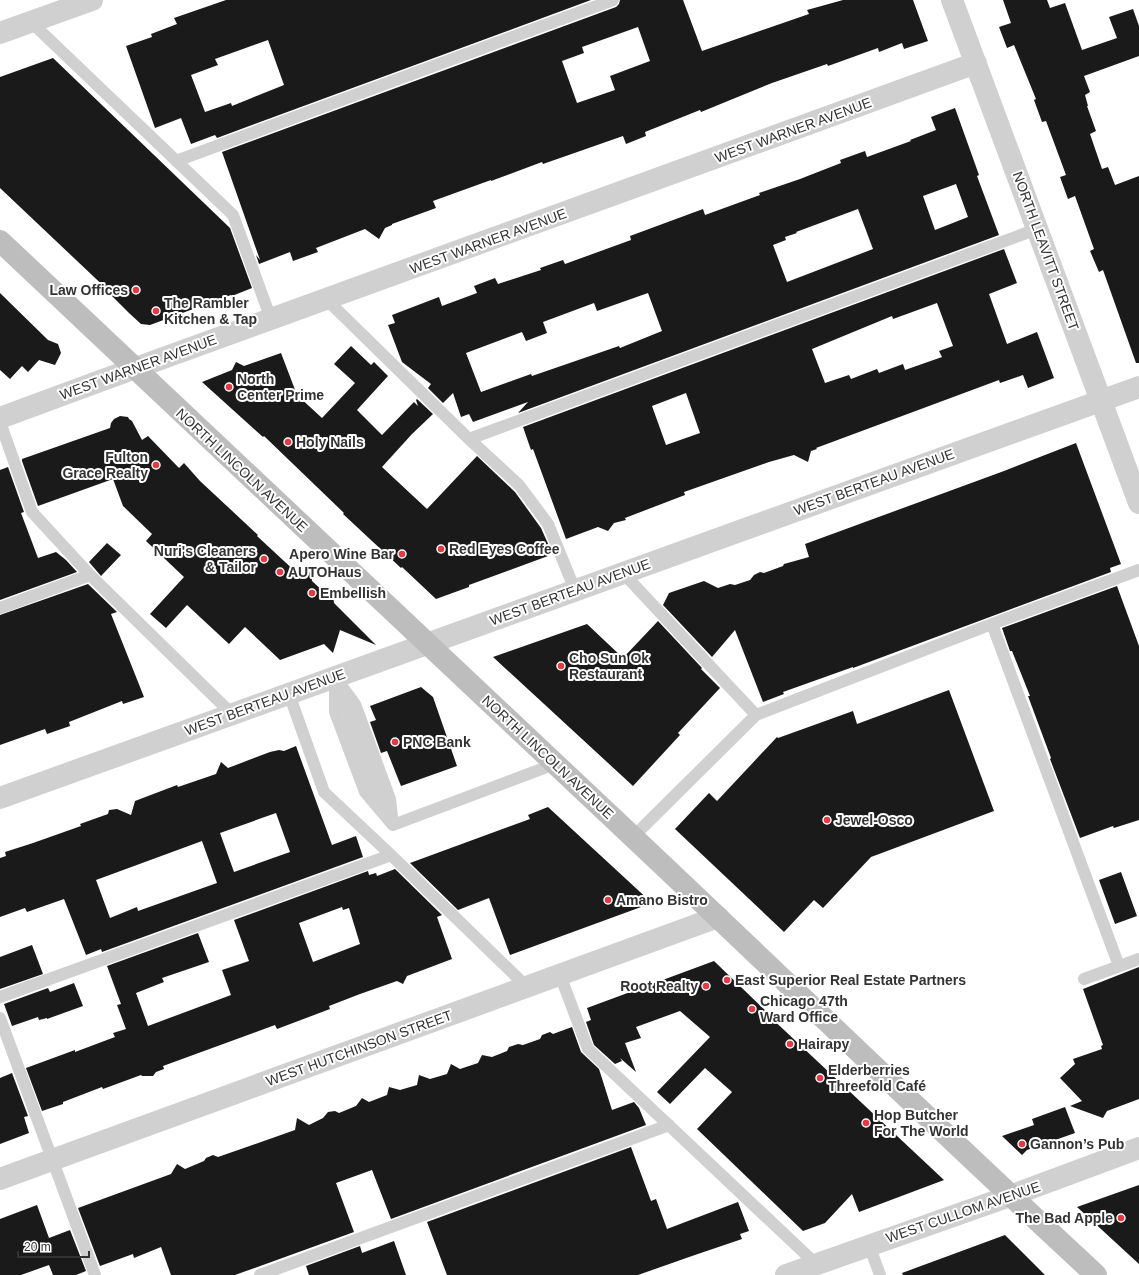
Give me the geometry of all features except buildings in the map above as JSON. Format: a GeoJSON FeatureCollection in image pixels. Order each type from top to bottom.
{"type":"FeatureCollection","features":[{"type":"Feature","properties":{"kind":"main road","name":"NORTH LINCOLN AVENUE"},"geometry":{"type":"LineString","coordinates":[[0,241],[718,917],[1010,1196],[1096,1275]]}},
{"type":"Feature","properties":{"kind":"street"},"geometry":{"type":"LineString","coordinates":[[0,33],[92,0]]}},
{"type":"Feature","properties":{"kind":"street","name":"NORTH LEAVITT STREET"},"geometry":{"type":"LineString","coordinates":[[952,0],[1139,503]]}},
{"type":"Feature","properties":{"kind":"street","name":"WEST WARNER AVENUE"},"geometry":{"type":"LineString","coordinates":[[0,418],[976,64]]}},
{"type":"Feature","properties":{"kind":"street","name":"WEST BERTEAU AVENUE"},"geometry":{"type":"LineString","coordinates":[[0,798],[1139,387]]}},
{"type":"Feature","properties":{"kind":"street","name":"WEST HUTCHINSON STREET"},"geometry":{"type":"LineString","coordinates":[[0,1178],[718,917]]}},
{"type":"Feature","properties":{"kind":"street","name":"WEST CULLOM AVENUE"},"geometry":{"type":"LineString","coordinates":[[786,1275],[1010,1196],[1139,1148]]}},
{"type":"Feature","properties":{"kind":"lane"},"geometry":{"type":"LineString","coordinates":[[176,161],[614,0]]}},
{"type":"Feature","properties":{"kind":"lane"},"geometry":{"type":"LineString","coordinates":[[31,22],[233,215],[271,319]]}},
{"type":"Feature","properties":{"kind":"lane"},"geometry":{"type":"LineString","coordinates":[[469,439],[1037,229]]}},
{"type":"Feature","properties":{"kind":"lane"},"geometry":{"type":"LineString","coordinates":[[326,299],[469,439],[519,485],[548,524],[575,590]]}},
{"type":"Feature","properties":{"kind":"lane"},"geometry":{"type":"LineString","coordinates":[[0,422],[32,512],[90,575],[232,714]]}},
{"type":"Feature","properties":{"kind":"lane"},"geometry":{"type":"LineString","coordinates":[[633,837],[756,714],[1139,570]]}},
{"type":"Feature","properties":{"kind":"lane"},"geometry":{"type":"LineString","coordinates":[[623,573],[756,714]]}},
{"type":"Feature","properties":{"kind":"lane"},"geometry":{"type":"LineString","coordinates":[[0,608],[90,575]]}},
{"type":"Feature","properties":{"kind":"lane"},"geometry":{"type":"LineString","coordinates":[[992,624],[1120,966]]}},
{"type":"Feature","properties":{"kind":"lane"},"geometry":{"type":"LineString","coordinates":[[336,677],[355,704],[390,798],[393,825]]}},
{"type":"Feature","properties":{"kind":"lane"},"geometry":{"type":"LineString","coordinates":[[336,677],[335,712],[365,792],[393,825]]}},
{"type":"Feature","properties":{"kind":"lane"},"geometry":{"type":"LineString","coordinates":[[289,694],[324,792],[527,987]]}},
{"type":"Feature","properties":{"kind":"lane"},"geometry":{"type":"LineString","coordinates":[[393,825],[555,764]]}},
{"type":"Feature","properties":{"kind":"lane"},"geometry":{"type":"LineString","coordinates":[[0,997],[391,855]]}},
{"type":"Feature","properties":{"kind":"lane"},"geometry":{"type":"LineString","coordinates":[[1084,979],[1139,959]]}},
{"type":"Feature","properties":{"kind":"lane"},"geometry":{"type":"LineString","coordinates":[[560,975],[588,1049],[816,1264]]}},
{"type":"Feature","properties":{"kind":"lane"},"geometry":{"type":"LineString","coordinates":[[0,1018],[95,1275]]}},
{"type":"Feature","properties":{"kind":"lane"},"geometry":{"type":"LineString","coordinates":[[260,1275],[669,1125]]}},
{"type":"Feature","properties":{"kind":"lane"},"geometry":{"type":"LineString","coordinates":[[868,1245],[880,1275]]}},
{"type":"Feature","properties":{"kind":"place","name":"Law Offices"},"geometry":{"type":"Point","coordinates":[136,290]}},
{"type":"Feature","properties":{"kind":"place","name":"The Rambler Kitchen & Tap"},"geometry":{"type":"Point","coordinates":[156,311]}},
{"type":"Feature","properties":{"kind":"place","name":"North Center Prime"},"geometry":{"type":"Point","coordinates":[229,387]}},
{"type":"Feature","properties":{"kind":"place","name":"Holy Nails"},"geometry":{"type":"Point","coordinates":[288,442]}},
{"type":"Feature","properties":{"kind":"place","name":"Fulton Grace Realty"},"geometry":{"type":"Point","coordinates":[156,465]}},
{"type":"Feature","properties":{"kind":"place","name":"Red Eyes Coffee"},"geometry":{"type":"Point","coordinates":[441,549]}},
{"type":"Feature","properties":{"kind":"place","name":"Apero Wine Bar"},"geometry":{"type":"Point","coordinates":[402,554]}},
{"type":"Feature","properties":{"kind":"place","name":"Nuri's Cleaners & Tailor"},"geometry":{"type":"Point","coordinates":[264,559]}},
{"type":"Feature","properties":{"kind":"place","name":"AUTOHaus"},"geometry":{"type":"Point","coordinates":[280,572]}},
{"type":"Feature","properties":{"kind":"place","name":"Embellish"},"geometry":{"type":"Point","coordinates":[312,593]}},
{"type":"Feature","properties":{"kind":"place","name":"Cho Sun Ok Restaurant"},"geometry":{"type":"Point","coordinates":[561,666]}},
{"type":"Feature","properties":{"kind":"place","name":"PNC Bank"},"geometry":{"type":"Point","coordinates":[395,742]}},
{"type":"Feature","properties":{"kind":"place","name":"Jewel-Osco"},"geometry":{"type":"Point","coordinates":[827,820]}},
{"type":"Feature","properties":{"kind":"place","name":"Amano Bistro"},"geometry":{"type":"Point","coordinates":[608,900]}},
{"type":"Feature","properties":{"kind":"place","name":"East Superior Real Estate Partners"},"geometry":{"type":"Point","coordinates":[727,980]}},
{"type":"Feature","properties":{"kind":"place","name":"Root Realty"},"geometry":{"type":"Point","coordinates":[706,986]}},
{"type":"Feature","properties":{"kind":"place","name":"Chicago 47th Ward Office"},"geometry":{"type":"Point","coordinates":[752,1009]}},
{"type":"Feature","properties":{"kind":"place","name":"Hairapy"},"geometry":{"type":"Point","coordinates":[790,1044]}},
{"type":"Feature","properties":{"kind":"place","name":"Elderberries Threefold Café"},"geometry":{"type":"Point","coordinates":[820,1078]}},
{"type":"Feature","properties":{"kind":"place","name":"Hop Butcher For The World"},"geometry":{"type":"Point","coordinates":[866,1123]}},
{"type":"Feature","properties":{"kind":"place","name":"Gannon’s Pub"},"geometry":{"type":"Point","coordinates":[1022,1144]}},
{"type":"Feature","properties":{"kind":"place","name":"The Bad Apple"},"geometry":{"type":"Point","coordinates":[1121,1218]}}]}
